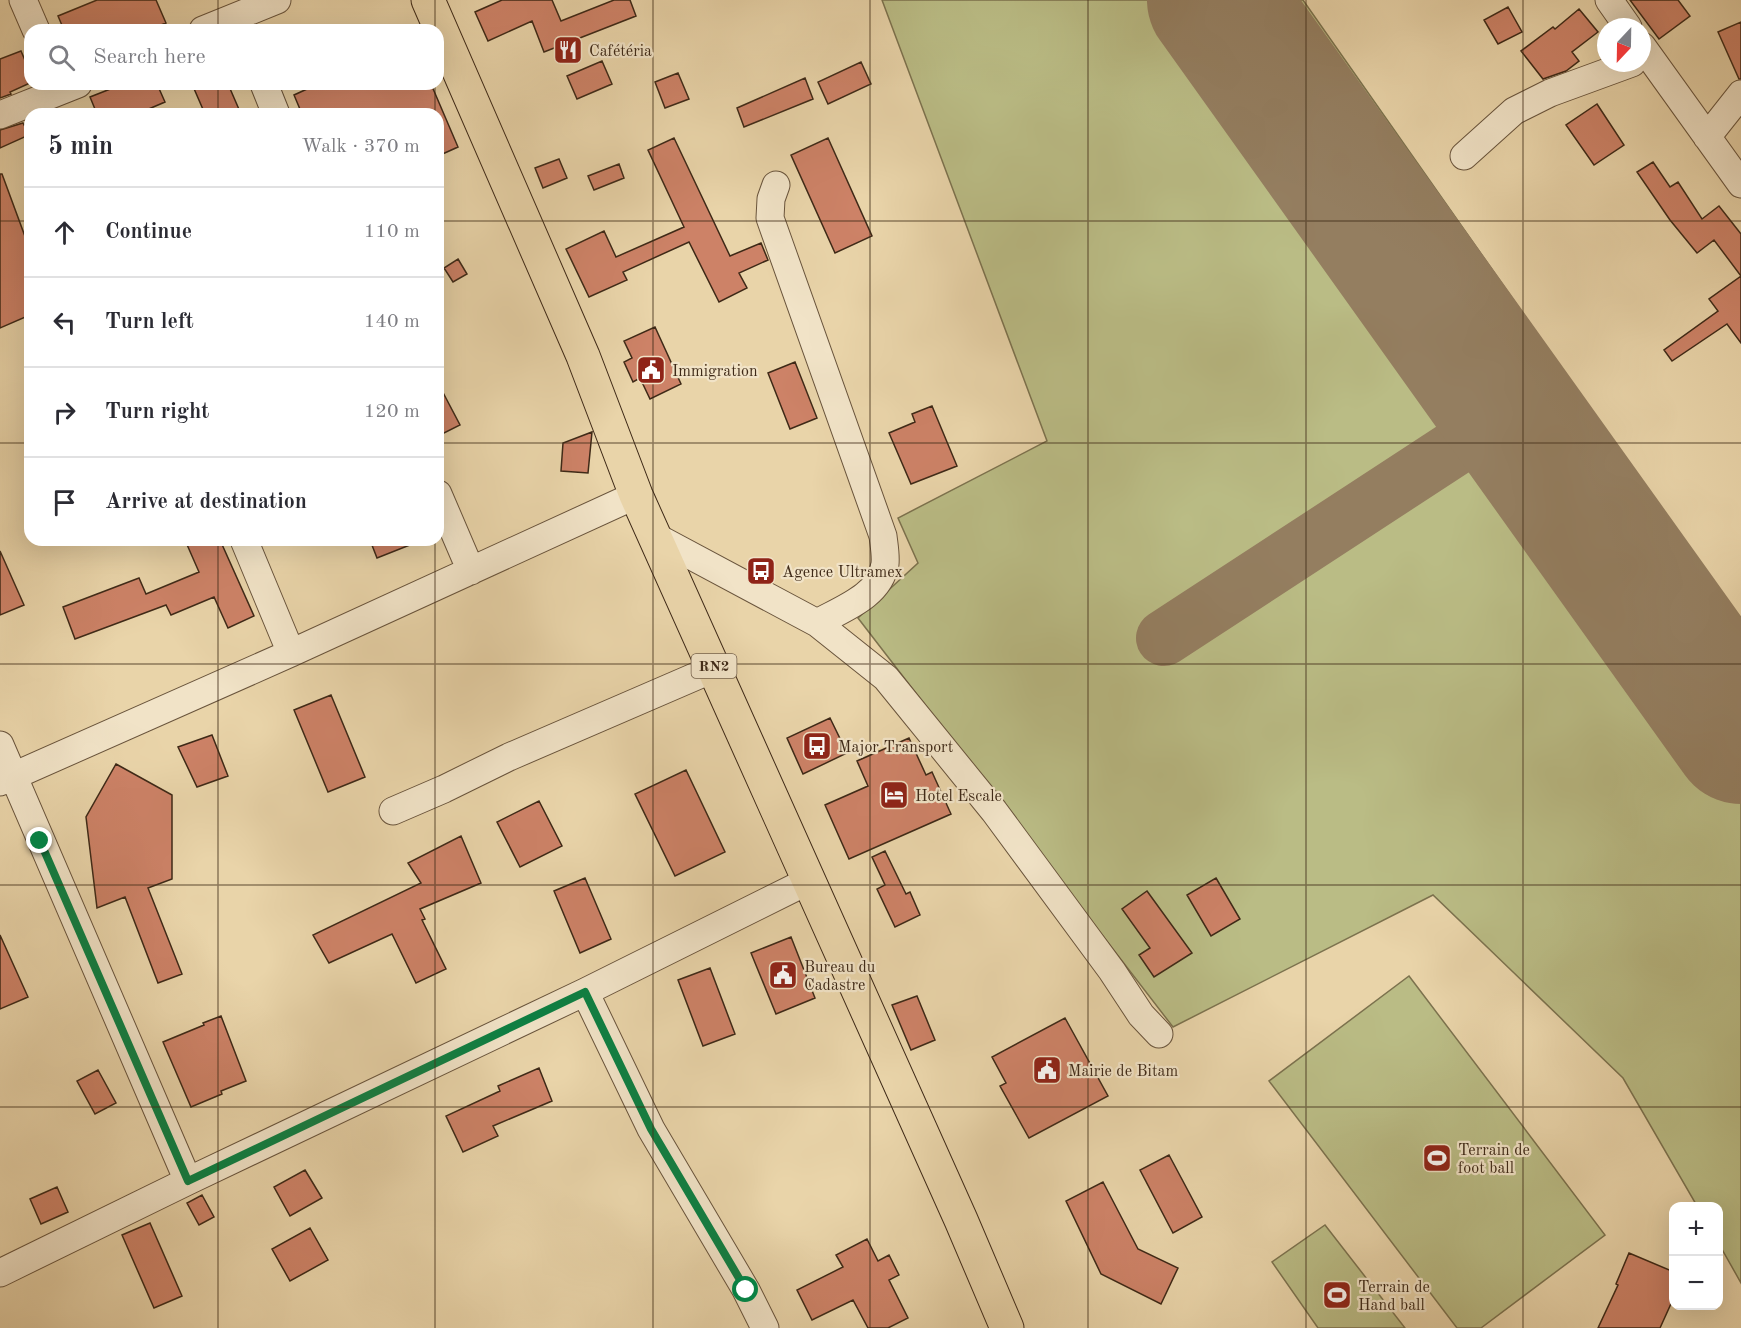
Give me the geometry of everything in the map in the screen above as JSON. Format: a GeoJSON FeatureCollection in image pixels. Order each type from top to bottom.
{"type":"FeatureCollection","features":[{"type":"Feature","properties":{"kind":"highway","name":"RN2"},"geometry":{"type":"LineString","coordinates":[[434,2],[443,24]]}},
{"type":"Feature","properties":{"kind":"highway","name":"RN2"},"geometry":{"type":"LineString","coordinates":[[444,26],[583,356],[636,495],[961,1220],[1007,1328]]}},
{"type":"Feature","properties":{"kind":"street"},"geometry":{"type":"LineString","coordinates":[[24,0],[34,24]]}},
{"type":"Feature","properties":{"kind":"street"},"geometry":{"type":"LineString","coordinates":[[217,24],[278,0]]}},
{"type":"Feature","properties":{"kind":"street"},"geometry":{"type":"LineString","coordinates":[[1609,0],[1622,18]]}},
{"type":"Feature","properties":{"kind":"street"},"geometry":{"type":"LineString","coordinates":[[1651,68],[1707,137],[1741,184]]}},
{"type":"Feature","properties":{"kind":"street"},"geometry":{"type":"LineString","coordinates":[[1464,156],[1514,111],[1550,93],[1602,72]]}},
{"type":"Feature","properties":{"kind":"street"},"geometry":{"type":"LineString","coordinates":[[266,90],[274,108]]}},
{"type":"Feature","properties":{"kind":"street"},"geometry":{"type":"LineString","coordinates":[[0,115],[67,93]]}},
{"type":"Feature","properties":{"kind":"street"},"geometry":{"type":"LineString","coordinates":[[1707,137],[1741,94]]}},
{"type":"Feature","properties":{"kind":"street"},"geometry":{"type":"LineString","coordinates":[[776,185],[771,199],[770,218],[883,536],[885,563],[880,582],[864,597],[817,623]]}},
{"type":"Feature","properties":{"kind":"street"},"geometry":{"type":"LineString","coordinates":[[6,779],[291,653],[636,495]]}},
{"type":"Feature","properties":{"kind":"street"},"geometry":{"type":"LineString","coordinates":[[444,508],[471,571]]}},
{"type":"Feature","properties":{"kind":"street"},"geometry":{"type":"LineString","coordinates":[[656,537],[817,623],[886,678],[994,811],[1112,971],[1141,1015],[1159,1034]]}},
{"type":"Feature","properties":{"kind":"street"},"geometry":{"type":"LineString","coordinates":[[246,546],[291,653]]}},
{"type":"Feature","properties":{"kind":"street"},"geometry":{"type":"LineString","coordinates":[[393,811],[715,668]]}},
{"type":"Feature","properties":{"kind":"street"},"geometry":{"type":"LineString","coordinates":[[0,745],[6,779],[188,1181]]}},
{"type":"Feature","properties":{"kind":"street"},"geometry":{"type":"LineString","coordinates":[[0,1274],[188,1181],[585,992],[808,881]]}},
{"type":"Feature","properties":{"kind":"street"},"geometry":{"type":"LineString","coordinates":[[585,992],[651,1129],[746,1290],[765,1328]]}},
{"type":"Feature","properties":{"kind":"green space"},"geometry":{"type":"Polygon","coordinates":[[[882,0],[1303,0],[1741,624],[1741,1283],[1723,1251],[1723,1202],[1695,1202],[1623,1078],[1433,895],[1173,1027],[858,618],[918,563],[898,518],[1047,441],[882,0]]]}},
{"type":"Feature","properties":{"kind":"green space","name":"Terrain de foot ball"},"geometry":{"type":"Polygon","coordinates":[[[1409,976],[1605,1235],[1481,1328],[1457,1328],[1269,1081],[1409,976]]]}},
{"type":"Feature","properties":{"kind":"green space","name":"Terrain de Hand ball"},"geometry":{"type":"Polygon","coordinates":[[[1325,1225],[1405,1328],[1318,1328],[1272,1262],[1325,1225]]]}},
{"type":"Feature","properties":{"kind":"building"},"geometry":{"type":"Polygon","coordinates":[[[97,0],[156,0],[166,23],[61,24],[58,16],[97,0]]]}},
{"type":"Feature","properties":{"kind":"building"},"geometry":{"type":"Polygon","coordinates":[[[502,0],[552,0],[561,21],[614,0],[630,0],[636,16],[544,52],[532,21],[488,41],[475,12],[502,0]]]}},
{"type":"Feature","properties":{"kind":"building"},"geometry":{"type":"Polygon","coordinates":[[[1630,0],[1678,0],[1690,16],[1659,39],[1651,28],[1651,18],[1643,18],[1630,0]]]}},
{"type":"Feature","properties":{"kind":"building"},"geometry":{"type":"Polygon","coordinates":[[[1508,7],[1522,32],[1498,44],[1484,20],[1508,7]]]}},
{"type":"Feature","properties":{"kind":"building"},"geometry":{"type":"Polygon","coordinates":[[[1579,9],[1597,33],[1572,52],[1579,61],[1566,71],[1543,79],[1521,51],[1553,27],[1555,29],[1579,9]]]}},
{"type":"Feature","properties":{"kind":"building"},"geometry":{"type":"Polygon","coordinates":[[[1741,22],[1741,79],[1739,79],[1718,32],[1741,22]]]}},
{"type":"Feature","properties":{"kind":"building"},"geometry":{"type":"Polygon","coordinates":[[[21,51],[24,58],[24,86],[0,98],[0,59],[21,51]]]}},
{"type":"Feature","properties":{"kind":"building"},"geometry":{"type":"Polygon","coordinates":[[[602,61],[612,84],[577,99],[567,76],[602,61]]]}},
{"type":"Feature","properties":{"kind":"building"},"geometry":{"type":"Polygon","coordinates":[[[861,62],[871,84],[828,104],[818,82],[861,62]]]}},
{"type":"Feature","properties":{"kind":"building"},"geometry":{"type":"Polygon","coordinates":[[[678,73],[689,99],[665,108],[655,82],[678,73]]]}},
{"type":"Feature","properties":{"kind":"building"},"geometry":{"type":"Polygon","coordinates":[[[805,78],[813,99],[744,127],[737,108],[805,78]]]}},
{"type":"Feature","properties":{"kind":"building"},"geometry":{"type":"Polygon","coordinates":[[[108,90],[160,90],[165,102],[151,108],[95,108],[90,97],[108,90]]]}},
{"type":"Feature","properties":{"kind":"building"},"geometry":{"type":"Polygon","coordinates":[[[195,90],[231,90],[238,108],[202,108],[195,90]]]}},
{"type":"Feature","properties":{"kind":"building"},"geometry":{"type":"Polygon","coordinates":[[[305,90],[434,90],[441,108],[299,108],[294,95],[305,90]]]}},
{"type":"Feature","properties":{"kind":"building"},"geometry":{"type":"Polygon","coordinates":[[[1597,104],[1624,145],[1594,165],[1566,125],[1597,104]]]}},
{"type":"Feature","properties":{"kind":"building"},"geometry":{"type":"Polygon","coordinates":[[[444,114],[458,147],[444,153],[444,114]]]}},
{"type":"Feature","properties":{"kind":"building"},"geometry":{"type":"Polygon","coordinates":[[[23,123],[24,137],[0,148],[0,130],[23,123]]]}},
{"type":"Feature","properties":{"kind":"building"},"geometry":{"type":"Polygon","coordinates":[[[674,138],[730,256],[761,243],[768,260],[739,273],[747,288],[719,302],[689,242],[623,272],[627,280],[589,297],[566,249],[604,231],[616,257],[684,227],[648,150],[674,138]]]}},
{"type":"Feature","properties":{"kind":"building"},"geometry":{"type":"Polygon","coordinates":[[[828,138],[872,236],[835,253],[791,155],[828,138]]]}},
{"type":"Feature","properties":{"kind":"building"},"geometry":{"type":"Polygon","coordinates":[[[559,159],[567,178],[543,188],[535,168],[559,159]]]}},
{"type":"Feature","properties":{"kind":"building"},"geometry":{"type":"Polygon","coordinates":[[[1653,162],[1670,187],[1678,182],[1702,219],[1719,206],[1741,234],[1741,276],[1714,240],[1697,253],[1670,220],[1637,172],[1653,162]]]}},
{"type":"Feature","properties":{"kind":"building"},"geometry":{"type":"Polygon","coordinates":[[[619,164],[624,178],[594,190],[588,176],[619,164]]]}},
{"type":"Feature","properties":{"kind":"building"},"geometry":{"type":"Polygon","coordinates":[[[0,174],[2,174],[24,234],[24,318],[0,328],[0,174]]]}},
{"type":"Feature","properties":{"kind":"building"},"geometry":{"type":"Polygon","coordinates":[[[458,259],[467,274],[453,282],[444,268],[458,259]]]}},
{"type":"Feature","properties":{"kind":"building"},"geometry":{"type":"Polygon","coordinates":[[[1741,276],[1741,343],[1727,324],[1672,361],[1664,350],[1718,311],[1709,299],[1741,276]]]}},
{"type":"Feature","properties":{"kind":"building","name":"Immigration"},"geometry":{"type":"Polygon","coordinates":[[[655,327],[681,384],[650,399],[640,378],[633,382],[624,362],[632,358],[624,341],[655,327]]]}},
{"type":"Feature","properties":{"kind":"building"},"geometry":{"type":"Polygon","coordinates":[[[795,362],[817,418],[790,429],[768,373],[795,362]]]}},
{"type":"Feature","properties":{"kind":"building"},"geometry":{"type":"Polygon","coordinates":[[[444,394],[460,425],[444,433],[444,394]]]}},
{"type":"Feature","properties":{"kind":"building"},"geometry":{"type":"Polygon","coordinates":[[[932,406],[957,466],[911,484],[889,433],[915,422],[912,414],[932,406]]]}},
{"type":"Feature","properties":{"kind":"building"},"geometry":{"type":"Polygon","coordinates":[[[592,432],[588,473],[561,471],[563,443],[592,432]]]}},
{"type":"Feature","properties":{"kind":"building"},"geometry":{"type":"Polygon","coordinates":[[[188,546],[223,546],[254,616],[228,628],[214,597],[171,615],[166,605],[75,639],[63,607],[139,578],[146,594],[199,572],[188,546]]]}},
{"type":"Feature","properties":{"kind":"building"},"geometry":{"type":"Polygon","coordinates":[[[372,546],[407,546],[377,558],[372,546]]]}},
{"type":"Feature","properties":{"kind":"building"},"geometry":{"type":"Polygon","coordinates":[[[0,551],[24,605],[0,615],[0,551]]]}},
{"type":"Feature","properties":{"kind":"building"},"geometry":{"type":"Polygon","coordinates":[[[331,695],[365,777],[328,792],[294,710],[331,695]]]}},
{"type":"Feature","properties":{"kind":"building","name":"Major Transport"},"geometry":{"type":"Polygon","coordinates":[[[830,718],[847,753],[803,774],[787,738],[830,718]]]}},
{"type":"Feature","properties":{"kind":"building"},"geometry":{"type":"Polygon","coordinates":[[[212,735],[228,776],[197,787],[178,747],[212,735]]]}},
{"type":"Feature","properties":{"kind":"building","name":"Hotel Escale"},"geometry":{"type":"Polygon","coordinates":[[[909,738],[926,775],[932,772],[951,814],[849,859],[825,805],[868,786],[857,761],[909,738]]]}},
{"type":"Feature","properties":{"kind":"building"},"geometry":{"type":"Polygon","coordinates":[[[116,764],[172,795],[172,879],[148,888],[182,974],[158,983],[125,897],[97,908],[86,817],[116,764]]]}},
{"type":"Feature","properties":{"kind":"building"},"geometry":{"type":"Polygon","coordinates":[[[686,770],[725,852],[675,876],[635,794],[686,770]]]}},
{"type":"Feature","properties":{"kind":"building"},"geometry":{"type":"Polygon","coordinates":[[[539,801],[562,846],[520,867],[497,822],[539,801]]]}},
{"type":"Feature","properties":{"kind":"building"},"geometry":{"type":"Polygon","coordinates":[[[461,836],[481,883],[420,909],[425,919],[422,920],[446,969],[416,983],[392,934],[329,963],[313,935],[421,883],[408,863],[461,836]]]}},
{"type":"Feature","properties":{"kind":"building"},"geometry":{"type":"Polygon","coordinates":[[[885,851],[906,894],[910,892],[920,915],[895,927],[877,889],[885,885],[872,857],[885,851]]]}},
{"type":"Feature","properties":{"kind":"building"},"geometry":{"type":"Polygon","coordinates":[[[585,878],[611,939],[580,953],[554,891],[585,878]]]}},
{"type":"Feature","properties":{"kind":"building"},"geometry":{"type":"Polygon","coordinates":[[[1216,878],[1240,919],[1211,936],[1187,895],[1216,878]]]}},
{"type":"Feature","properties":{"kind":"building"},"geometry":{"type":"Polygon","coordinates":[[[1147,891],[1192,953],[1154,977],[1139,955],[1150,948],[1122,909],[1147,891]]]}},
{"type":"Feature","properties":{"kind":"building"},"geometry":{"type":"Polygon","coordinates":[[[0,935],[28,997],[0,1009],[0,935]]]}},
{"type":"Feature","properties":{"kind":"building","name":"Bureau du Cadastre"},"geometry":{"type":"Polygon","coordinates":[[[791,937],[815,998],[776,1014],[751,953],[791,937]]]}},
{"type":"Feature","properties":{"kind":"building"},"geometry":{"type":"Polygon","coordinates":[[[710,968],[735,1034],[703,1046],[678,980],[710,968]]]}},
{"type":"Feature","properties":{"kind":"building"},"geometry":{"type":"Polygon","coordinates":[[[917,996],[935,1040],[911,1050],[892,1005],[917,996]]]}},
{"type":"Feature","properties":{"kind":"building"},"geometry":{"type":"Polygon","coordinates":[[[221,1016],[246,1081],[191,1107],[163,1042],[221,1016]]]}},
{"type":"Feature","properties":{"kind":"building","name":"Mairie de Bitam"},"geometry":{"type":"Polygon","coordinates":[[[1065,1018],[1108,1096],[1029,1138],[1000,1086],[1006,1083],[992,1057],[1065,1018]]]}},
{"type":"Feature","properties":{"kind":"building"},"geometry":{"type":"Polygon","coordinates":[[[539,1068],[552,1101],[493,1126],[498,1136],[463,1152],[446,1116],[500,1091],[498,1086],[539,1068]]]}},
{"type":"Feature","properties":{"kind":"building"},"geometry":{"type":"Polygon","coordinates":[[[98,1070],[116,1103],[95,1114],[77,1081],[98,1070]]]}},
{"type":"Feature","properties":{"kind":"building"},"geometry":{"type":"Polygon","coordinates":[[[1169,1155],[1202,1217],[1173,1233],[1140,1170],[1169,1155]]]}},
{"type":"Feature","properties":{"kind":"building"},"geometry":{"type":"Polygon","coordinates":[[[305,1170],[322,1198],[290,1216],[274,1187],[305,1170]]]}},
{"type":"Feature","properties":{"kind":"building"},"geometry":{"type":"Polygon","coordinates":[[[1103,1182],[1138,1249],[1178,1268],[1161,1304],[1101,1274],[1066,1201],[1103,1182]]]}},
{"type":"Feature","properties":{"kind":"building"},"geometry":{"type":"Polygon","coordinates":[[[57,1187],[68,1212],[41,1224],[30,1199],[57,1187]]]}},
{"type":"Feature","properties":{"kind":"building"},"geometry":{"type":"Polygon","coordinates":[[[202,1195],[214,1217],[199,1225],[187,1203],[202,1195]]]}},
{"type":"Feature","properties":{"kind":"building"},"geometry":{"type":"Polygon","coordinates":[[[150,1223],[182,1296],[154,1308],[122,1235],[150,1223]]]}},
{"type":"Feature","properties":{"kind":"building"},"geometry":{"type":"Polygon","coordinates":[[[310,1228],[328,1260],[290,1281],[272,1249],[310,1228]]]}},
{"type":"Feature","properties":{"kind":"building"},"geometry":{"type":"Polygon","coordinates":[[[867,1239],[878,1261],[889,1255],[899,1275],[889,1280],[908,1318],[888,1328],[868,1328],[853,1300],[812,1320],[797,1290],[843,1267],[836,1255],[867,1239]]]}},
{"type":"Feature","properties":{"kind":"building"},"geometry":{"type":"Polygon","coordinates":[[[1629,1253],[1669,1270],[1669,1308],[1660,1328],[1598,1328],[1618,1285],[1616,1284],[1629,1253]]]}},
{"type":"Feature","properties":{"kind":"taxiway"},"geometry":{"type":"LineString","coordinates":[[1164,638],[1510,412]]}},
{"type":"Feature","properties":{"kind":"runway"},"geometry":{"type":"LineString","coordinates":[[1216,0],[1741,735]]}},
{"type":"Feature","properties":{"kind":"place","name":"Cafétéria"},"geometry":{"type":"Point","coordinates":[568,50]}},
{"type":"Feature","properties":{"kind":"place","name":"Immigration"},"geometry":{"type":"Point","coordinates":[651,370]}},
{"type":"Feature","properties":{"kind":"place","name":"Agence Ultramex"},"geometry":{"type":"Point","coordinates":[761,571]}},
{"type":"Feature","properties":{"kind":"place","name":"Major Transport"},"geometry":{"type":"Point","coordinates":[817,746]}},
{"type":"Feature","properties":{"kind":"place","name":"Hotel Escale"},"geometry":{"type":"Point","coordinates":[894,795]}},
{"type":"Feature","properties":{"kind":"place","name":"Bureau du Cadastre"},"geometry":{"type":"Point","coordinates":[783,975]}},
{"type":"Feature","properties":{"kind":"place","name":"Mairie de Bitam"},"geometry":{"type":"Point","coordinates":[1047,1070]}},
{"type":"Feature","properties":{"kind":"place","name":"Terrain de foot ball"},"geometry":{"type":"Point","coordinates":[1437,1158]}},
{"type":"Feature","properties":{"kind":"place","name":"Terrain de Hand ball"},"geometry":{"type":"Point","coordinates":[1337,1295]}},
{"type":"Feature","properties":{"kind":"route"},"geometry":{"type":"LineString","coordinates":[[40,841],[188,1181],[585,992],[651,1129],[746,1290]]}}]}
